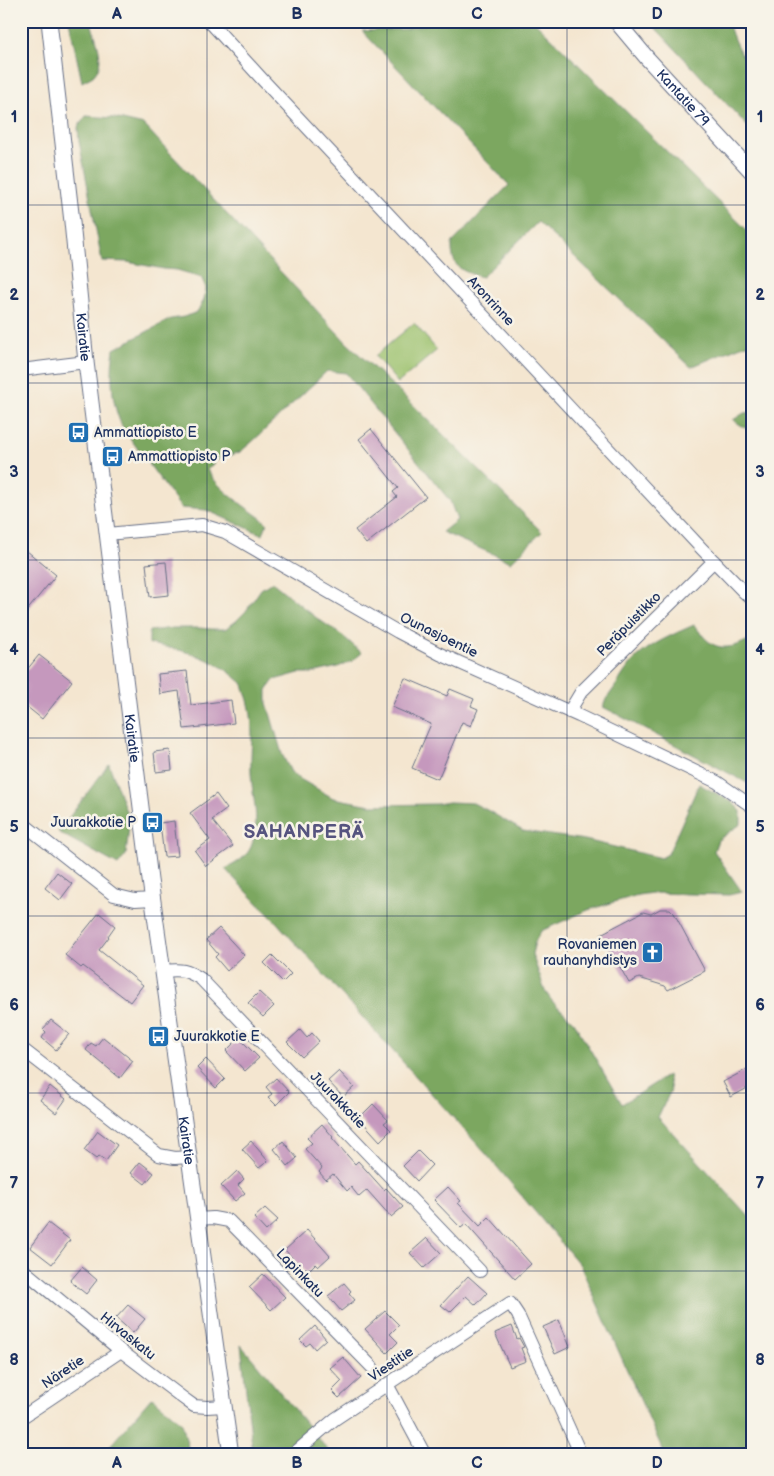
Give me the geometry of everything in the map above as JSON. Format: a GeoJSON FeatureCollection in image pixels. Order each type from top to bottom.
{"type":"FeatureCollection","features":[{"type":"Feature","properties":{"kind":"main road","name":"Kairatie"},"geometry":{"type":"LineString","coordinates":[[50,21],[86,362],[153,899],[231,1455]]}},
{"type":"Feature","properties":{"kind":"main road","name":"Kantatie 79"},"geometry":{"type":"LineString","coordinates":[[616,21],[647,58],[753,172]]}},
{"type":"Feature","properties":{"kind":"street","name":"Aronrinne"},"geometry":{"type":"LineString","coordinates":[[209,21],[714,561],[753,600]]}},
{"type":"Feature","properties":{"kind":"street"},"geometry":{"type":"LineString","coordinates":[[21,370],[86,362]]}},
{"type":"Feature","properties":{"kind":"street","name":"Ounasjoentie"},"geometry":{"type":"LineString","coordinates":[[107,534],[202,525],[224,532],[440,654],[569,712],[716,782],[753,807]]}},
{"type":"Feature","properties":{"kind":"street","name":"Peräpuistikko"},"geometry":{"type":"LineString","coordinates":[[569,712],[581,692],[714,561]]}},
{"type":"Feature","properties":{"kind":"street"},"geometry":{"type":"LineString","coordinates":[[21,822],[114,895],[135,900],[153,899]]}},
{"type":"Feature","properties":{"kind":"street","name":"Juurakkotie"},"geometry":{"type":"LineString","coordinates":[[164,972],[178,969],[184,970],[202,979],[480,1271]]}},
{"type":"Feature","properties":{"kind":"street"},"geometry":{"type":"LineString","coordinates":[[21,1048],[159,1155],[174,1158],[188,1157]]}},
{"type":"Feature","properties":{"kind":"street","name":"Lapinkatu"},"geometry":{"type":"LineString","coordinates":[[198,1219],[212,1218],[229,1221],[372,1367]]}},
{"type":"Feature","properties":{"kind":"street","name":"Hirvaskatu"},"geometry":{"type":"LineString","coordinates":[[21,1268],[121,1351],[194,1406],[224,1406]]}},
{"type":"Feature","properties":{"kind":"street","name":"Viestitie"},"geometry":{"type":"LineString","coordinates":[[292,1455],[334,1419],[510,1303],[518,1315],[581,1455]]}},
{"type":"Feature","properties":{"kind":"street","name":"Näretie"},"geometry":{"type":"LineString","coordinates":[[21,1418],[121,1351]]}},
{"type":"Feature","properties":{"kind":"street"},"geometry":{"type":"LineString","coordinates":[[387,1384],[425,1455]]}},
{"type":"Feature","properties":{"kind":"green space"},"geometry":{"type":"Polygon","coordinates":[[[69,21],[91,21],[99,49],[100,56],[97,70],[93,76],[82,82],[69,21]]]}},
{"type":"Feature","properties":{"kind":"green space"},"geometry":{"type":"Polygon","coordinates":[[[439,21],[534,21],[753,236],[753,344],[741,346],[691,367],[538,222],[482,277],[468,273],[458,267],[453,258],[452,243],[509,185],[362,31],[406,29],[439,21]]]}},
{"type":"Feature","properties":{"kind":"green space"},"geometry":{"type":"Polygon","coordinates":[[[649,21],[728,21],[732,35],[744,59],[753,70],[753,132],[649,21]]]}},
{"type":"Feature","properties":{"kind":"green space"},"geometry":{"type":"Polygon","coordinates":[[[86,116],[114,118],[144,125],[347,343],[401,393],[542,532],[511,562],[442,532],[457,520],[450,501],[346,373],[327,371],[240,452],[217,460],[207,470],[227,493],[267,523],[263,535],[206,510],[181,508],[124,430],[120,421],[114,401],[112,380],[114,349],[171,319],[197,312],[204,300],[206,288],[201,277],[177,270],[127,262],[102,261],[79,141],[78,127],[86,116]]]}},
{"type":"Feature","properties":{"kind":"green space"},"geometry":{"type":"Polygon","coordinates":[[[414,323],[437,350],[398,383],[375,356],[414,323]]]}},
{"type":"Feature","properties":{"kind":"green space"},"geometry":{"type":"Polygon","coordinates":[[[753,412],[753,433],[733,420],[744,413],[753,412]]]}},
{"type":"Feature","properties":{"kind":"green space"},"geometry":{"type":"Polygon","coordinates":[[[272,582],[362,653],[352,661],[338,667],[312,673],[299,673],[274,680],[267,690],[267,703],[282,754],[291,772],[333,798],[371,805],[473,803],[523,831],[585,840],[661,858],[668,854],[699,784],[732,802],[741,811],[741,824],[718,840],[714,851],[742,892],[729,895],[652,893],[638,895],[588,910],[541,931],[535,942],[532,954],[545,991],[552,1001],[574,1022],[622,1104],[668,1075],[671,1090],[658,1117],[753,1221],[753,1455],[665,1455],[580,1265],[487,1155],[278,924],[225,869],[239,861],[249,851],[256,824],[251,773],[252,724],[244,688],[242,683],[234,676],[215,663],[194,654],[149,644],[149,631],[173,628],[225,629],[246,611],[261,589],[272,582]]]}},
{"type":"Feature","properties":{"kind":"green space"},"geometry":{"type":"Polygon","coordinates":[[[694,625],[710,643],[720,647],[739,645],[753,639],[753,786],[603,707],[606,699],[636,658],[656,643],[694,625]]]}},
{"type":"Feature","properties":{"kind":"green space"},"geometry":{"type":"Polygon","coordinates":[[[109,764],[127,814],[129,827],[126,855],[118,865],[58,832],[109,764]]]}},
{"type":"Feature","properties":{"kind":"green space"},"geometry":{"type":"Polygon","coordinates":[[[241,1345],[332,1455],[253,1455],[241,1345]]]}},
{"type":"Feature","properties":{"kind":"green space"},"geometry":{"type":"Polygon","coordinates":[[[152,1397],[182,1423],[190,1455],[102,1455],[152,1397]]]}},
{"type":"Feature","properties":{"kind":"building"},"geometry":{"type":"Polygon","coordinates":[[[371,429],[426,497],[366,544],[355,530],[397,497],[393,492],[398,488],[359,439],[371,429]]]}},
{"type":"Feature","properties":{"kind":"building"},"geometry":{"type":"Polygon","coordinates":[[[21,546],[56,575],[21,618],[21,546]]]}},
{"type":"Feature","properties":{"kind":"building"},"geometry":{"type":"Polygon","coordinates":[[[166,562],[169,595],[150,597],[146,564],[166,562]]]}},
{"type":"Feature","properties":{"kind":"building"},"geometry":{"type":"Polygon","coordinates":[[[39,655],[72,681],[42,719],[21,702],[21,677],[39,655]]]}},
{"type":"Feature","properties":{"kind":"building"},"geometry":{"type":"Polygon","coordinates":[[[187,671],[191,705],[231,700],[234,723],[184,729],[179,691],[160,694],[158,674],[187,671]]]}},
{"type":"Feature","properties":{"kind":"building"},"geometry":{"type":"Polygon","coordinates":[[[405,678],[447,696],[450,689],[474,699],[471,706],[478,709],[471,726],[462,722],[438,779],[412,768],[431,724],[392,707],[405,678]]]}},
{"type":"Feature","properties":{"kind":"building"},"geometry":{"type":"Polygon","coordinates":[[[170,750],[172,770],[156,772],[154,752],[170,750]]]}},
{"type":"Feature","properties":{"kind":"building"},"geometry":{"type":"Polygon","coordinates":[[[216,794],[227,809],[212,820],[233,846],[206,866],[195,851],[210,840],[190,813],[216,794]]]}},
{"type":"Feature","properties":{"kind":"building"},"geometry":{"type":"Polygon","coordinates":[[[174,821],[178,856],[164,857],[160,823],[174,821]]]}},
{"type":"Feature","properties":{"kind":"building"},"geometry":{"type":"Polygon","coordinates":[[[57,872],[72,884],[60,900],[45,888],[57,872]]]}},
{"type":"Feature","properties":{"kind":"building","name":"Rovaniemen rauhanyhdistys"},"geometry":{"type":"Polygon","coordinates":[[[660,909],[670,909],[674,913],[705,971],[668,990],[665,986],[639,978],[629,983],[601,934],[643,912],[651,914],[660,909]]]}},
{"type":"Feature","properties":{"kind":"building"},"geometry":{"type":"Polygon","coordinates":[[[99,913],[115,926],[99,950],[143,985],[130,1002],[83,966],[81,968],[65,955],[99,913]]]}},
{"type":"Feature","properties":{"kind":"building"},"geometry":{"type":"Polygon","coordinates":[[[219,928],[244,955],[227,971],[215,957],[218,954],[206,940],[219,928]]]}},
{"type":"Feature","properties":{"kind":"building"},"geometry":{"type":"Polygon","coordinates":[[[272,955],[291,974],[283,982],[264,963],[272,955]]]}},
{"type":"Feature","properties":{"kind":"building"},"geometry":{"type":"Polygon","coordinates":[[[259,992],[274,1006],[263,1017],[248,1003],[259,992]]]}},
{"type":"Feature","properties":{"kind":"building"},"geometry":{"type":"Polygon","coordinates":[[[51,1020],[69,1034],[56,1050],[42,1038],[46,1032],[43,1029],[51,1020]]]}},
{"type":"Feature","properties":{"kind":"building"},"geometry":{"type":"Polygon","coordinates":[[[300,1030],[307,1038],[312,1033],[319,1041],[302,1057],[287,1042],[300,1030]]]}},
{"type":"Feature","properties":{"kind":"building"},"geometry":{"type":"Polygon","coordinates":[[[103,1037],[133,1061],[120,1078],[86,1050],[91,1043],[96,1046],[103,1037]]]}},
{"type":"Feature","properties":{"kind":"building"},"geometry":{"type":"Polygon","coordinates":[[[239,1038],[259,1058],[245,1071],[226,1051],[239,1038]]]}},
{"type":"Feature","properties":{"kind":"building"},"geometry":{"type":"Polygon","coordinates":[[[206,1059],[225,1079],[216,1088],[197,1068],[206,1059]]]}},
{"type":"Feature","properties":{"kind":"building"},"geometry":{"type":"Polygon","coordinates":[[[753,1066],[753,1085],[731,1097],[723,1082],[753,1066]]]}},
{"type":"Feature","properties":{"kind":"building"},"geometry":{"type":"Polygon","coordinates":[[[339,1071],[354,1087],[343,1097],[328,1081],[339,1071]]]}},
{"type":"Feature","properties":{"kind":"building"},"geometry":{"type":"Polygon","coordinates":[[[276,1078],[289,1092],[276,1105],[268,1097],[272,1094],[266,1087],[276,1078]]]}},
{"type":"Feature","properties":{"kind":"building"},"geometry":{"type":"Polygon","coordinates":[[[50,1086],[66,1099],[56,1113],[40,1100],[50,1086]]]}},
{"type":"Feature","properties":{"kind":"building"},"geometry":{"type":"Polygon","coordinates":[[[373,1104],[388,1120],[384,1123],[391,1130],[380,1141],[359,1118],[373,1104]]]}},
{"type":"Feature","properties":{"kind":"building"},"geometry":{"type":"Polygon","coordinates":[[[322,1124],[355,1164],[358,1161],[384,1190],[386,1188],[403,1207],[391,1217],[367,1190],[359,1197],[351,1187],[347,1191],[333,1174],[326,1180],[319,1172],[322,1168],[305,1149],[312,1143],[307,1138],[322,1124]]]}},
{"type":"Feature","properties":{"kind":"building"},"geometry":{"type":"Polygon","coordinates":[[[98,1131],[117,1145],[106,1161],[99,1156],[96,1159],[84,1150],[98,1131]]]}},
{"type":"Feature","properties":{"kind":"building"},"geometry":{"type":"Polygon","coordinates":[[[251,1141],[268,1161],[259,1168],[242,1149],[251,1141]]]}},
{"type":"Feature","properties":{"kind":"building"},"geometry":{"type":"Polygon","coordinates":[[[283,1141],[297,1158],[288,1166],[274,1149],[283,1141]]]}},
{"type":"Feature","properties":{"kind":"building"},"geometry":{"type":"Polygon","coordinates":[[[418,1151],[432,1165],[417,1181],[403,1166],[418,1151]]]}},
{"type":"Feature","properties":{"kind":"building"},"geometry":{"type":"Polygon","coordinates":[[[140,1162],[154,1173],[145,1184],[131,1173],[140,1162]]]}},
{"type":"Feature","properties":{"kind":"building"},"geometry":{"type":"Polygon","coordinates":[[[237,1171],[244,1179],[238,1185],[245,1193],[235,1201],[221,1186],[237,1171]]]}},
{"type":"Feature","properties":{"kind":"building"},"geometry":{"type":"Polygon","coordinates":[[[448,1187],[461,1201],[458,1203],[480,1226],[489,1217],[531,1264],[515,1279],[466,1224],[461,1228],[434,1200],[448,1187]]]}},
{"type":"Feature","properties":{"kind":"building"},"geometry":{"type":"Polygon","coordinates":[[[265,1208],[278,1220],[266,1231],[254,1218],[265,1208]]]}},
{"type":"Feature","properties":{"kind":"building"},"geometry":{"type":"Polygon","coordinates":[[[48,1223],[70,1240],[52,1264],[30,1247],[48,1223]]]}},
{"type":"Feature","properties":{"kind":"building"},"geometry":{"type":"Polygon","coordinates":[[[307,1230],[330,1256],[318,1267],[315,1264],[306,1273],[285,1250],[307,1230]]]}},
{"type":"Feature","properties":{"kind":"building"},"geometry":{"type":"Polygon","coordinates":[[[427,1238],[441,1253],[424,1268],[410,1253],[427,1238]]]}},
{"type":"Feature","properties":{"kind":"building"},"geometry":{"type":"Polygon","coordinates":[[[82,1267],[97,1280],[86,1294],[70,1281],[82,1267]]]}},
{"type":"Feature","properties":{"kind":"building"},"geometry":{"type":"Polygon","coordinates":[[[263,1274],[285,1297],[271,1310],[249,1287],[263,1274]]]}},
{"type":"Feature","properties":{"kind":"building"},"geometry":{"type":"Polygon","coordinates":[[[468,1276],[487,1293],[476,1305],[466,1296],[450,1312],[441,1305],[468,1276]]]}},
{"type":"Feature","properties":{"kind":"building"},"geometry":{"type":"Polygon","coordinates":[[[344,1283],[351,1291],[349,1293],[355,1300],[341,1311],[328,1296],[344,1283]]]}},
{"type":"Feature","properties":{"kind":"building"},"geometry":{"type":"Polygon","coordinates":[[[128,1305],[145,1319],[133,1333],[116,1318],[128,1305]]]}},
{"type":"Feature","properties":{"kind":"building"},"geometry":{"type":"Polygon","coordinates":[[[385,1311],[399,1325],[390,1334],[398,1342],[387,1353],[365,1329],[385,1311]]]}},
{"type":"Feature","properties":{"kind":"building"},"geometry":{"type":"Polygon","coordinates":[[[559,1320],[570,1347],[555,1354],[543,1327],[559,1320]]]}},
{"type":"Feature","properties":{"kind":"building"},"geometry":{"type":"Polygon","coordinates":[[[315,1326],[326,1339],[315,1349],[310,1343],[306,1346],[300,1340],[315,1326]]]}},
{"type":"Feature","properties":{"kind":"building"},"geometry":{"type":"Polygon","coordinates":[[[512,1326],[517,1339],[519,1338],[524,1347],[521,1348],[526,1361],[510,1367],[495,1333],[512,1326]]]}},
{"type":"Feature","properties":{"kind":"building"},"geometry":{"type":"Polygon","coordinates":[[[343,1357],[361,1378],[339,1398],[332,1391],[342,1381],[330,1368],[343,1357]]]}},
{"type":"Feature","properties":{"kind":"place","name":"Ammattiopisto E"},"geometry":{"type":"Point","coordinates":[78,432]}},
{"type":"Feature","properties":{"kind":"place","name":"Ammattiopisto P"},"geometry":{"type":"Point","coordinates":[112,456]}},
{"type":"Feature","properties":{"kind":"place","name":"Juurakkotie P"},"geometry":{"type":"Point","coordinates":[152,822]}},
{"type":"Feature","properties":{"kind":"place","name":"Rovaniemen rauhanyhdistys"},"geometry":{"type":"Point","coordinates":[653,952]}},
{"type":"Feature","properties":{"kind":"place","name":"Juurakkotie E"},"geometry":{"type":"Point","coordinates":[158,1036]}},
{"type":"Feature","properties":{"kind":"district","name":"SAHANPERÄ"},"geometry":{"type":"Point","coordinates":[304,832]}}]}
